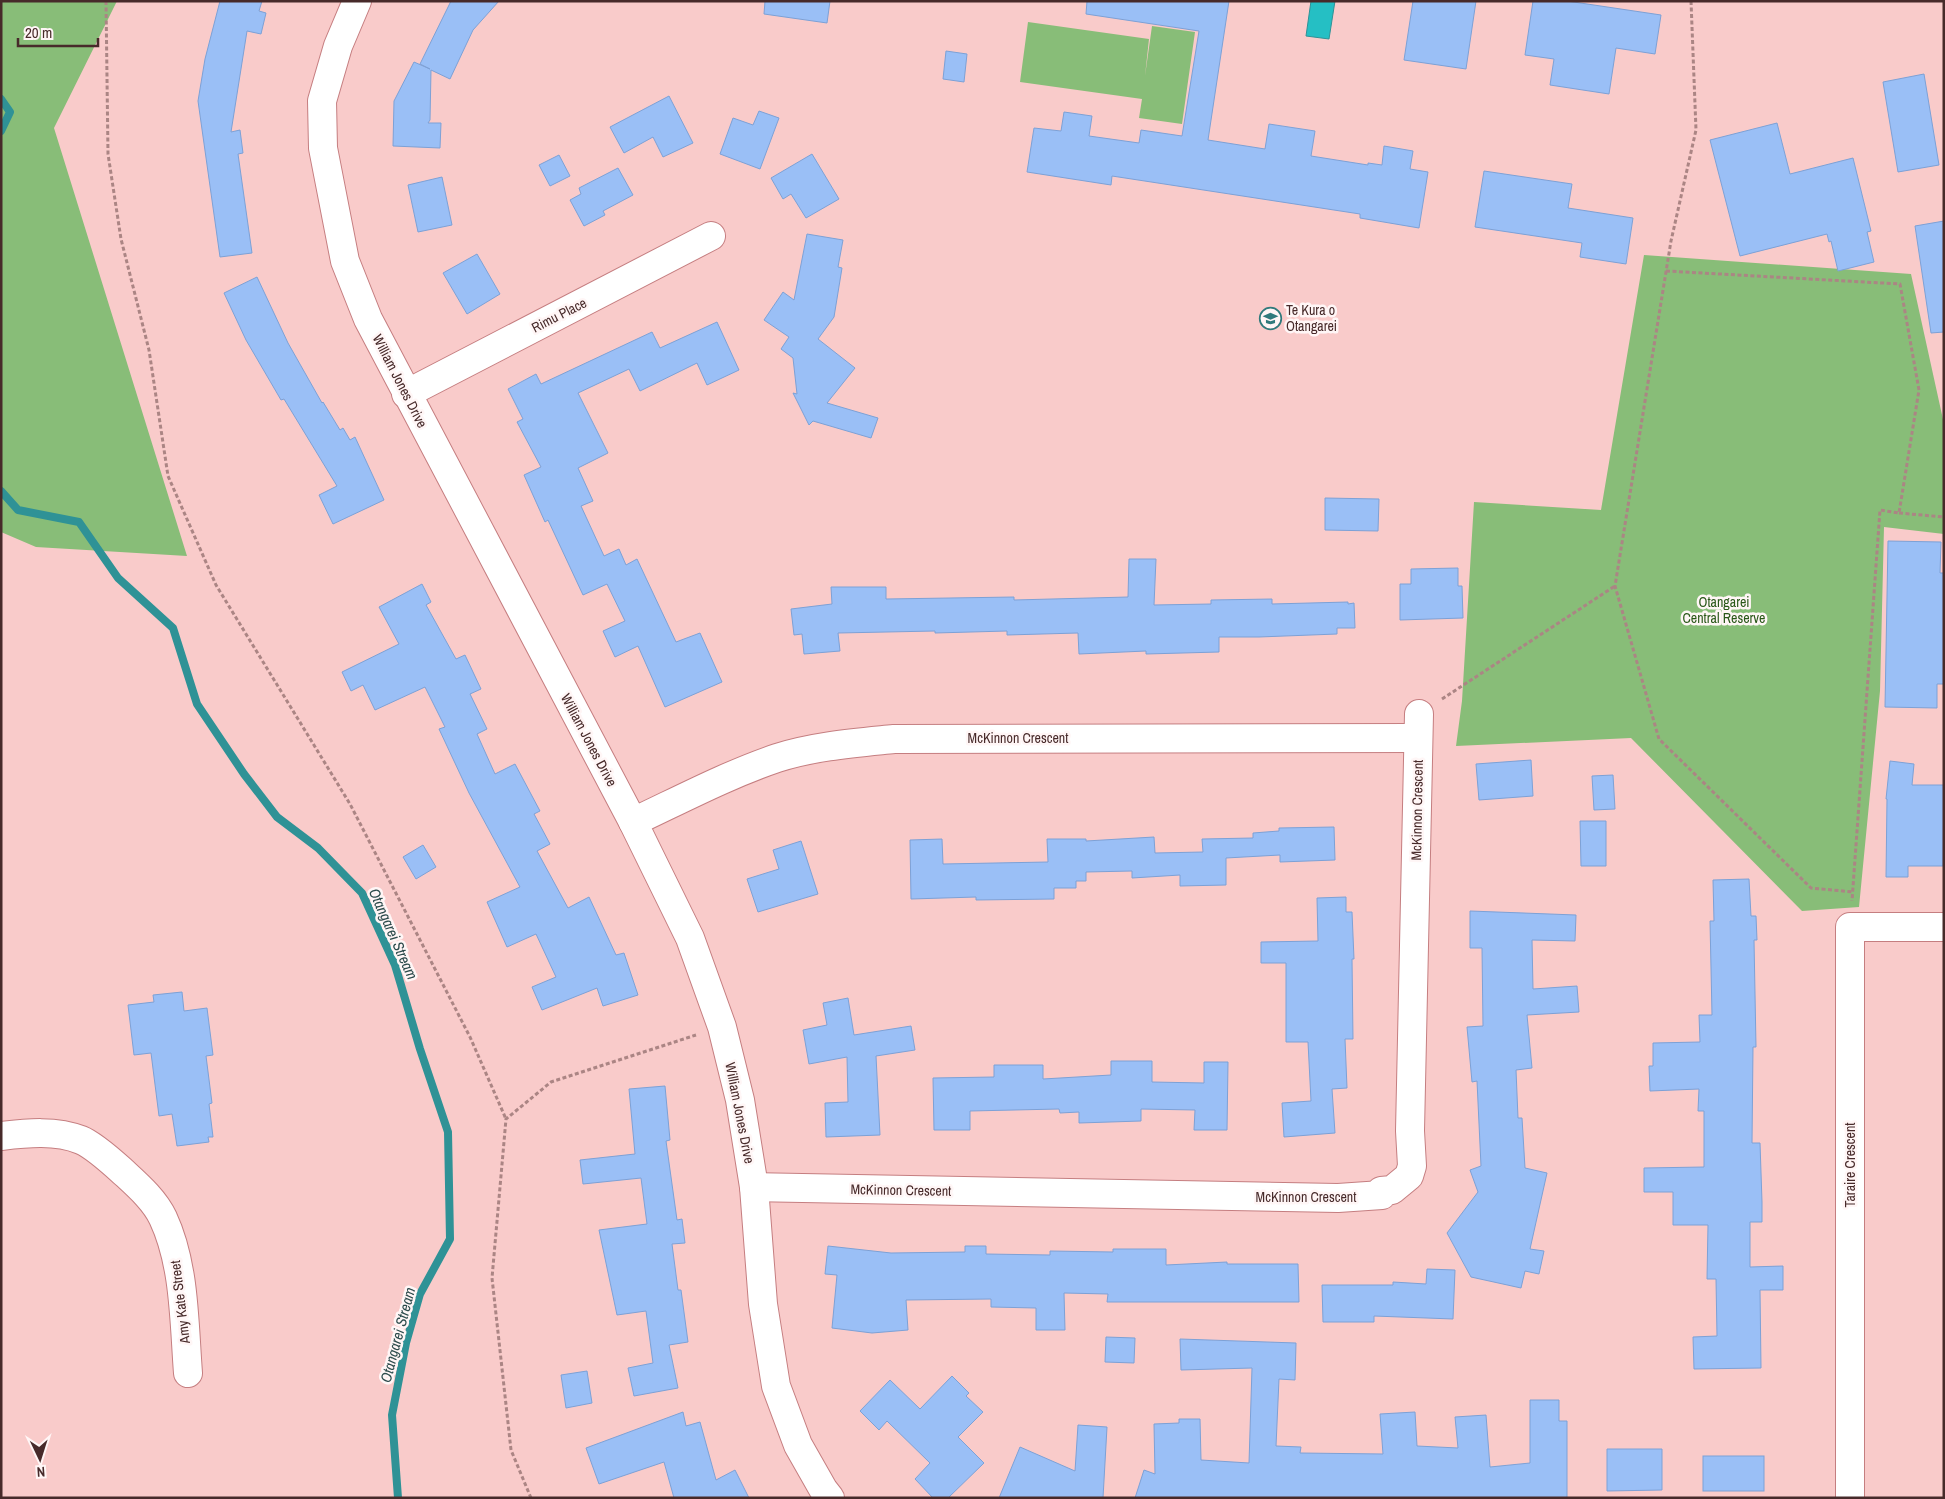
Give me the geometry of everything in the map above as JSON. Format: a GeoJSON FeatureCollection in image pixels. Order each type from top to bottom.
{"type":"FeatureCollection","features":[{"type":"Feature","properties":{"kind":"street","name":"William Jones Drive"},"geometry":{"type":"LineString","coordinates":[[357,1],[338,46],[322,101],[323,148],[345,261],[368,320],[633,822],[690,938],[722,1027],[740,1100],[754,1187],[763,1304],[776,1386],[798,1446],[830,1498]]}},
{"type":"Feature","properties":{"kind":"street","name":"Rimu Place"},"geometry":{"type":"LineString","coordinates":[[406,394],[711,236]]}},
{"type":"Feature","properties":{"kind":"street","name":"McKinnon Crescent"},"geometry":{"type":"LineString","coordinates":[[633,822],[721,781],[778,758],[837,744],[894,739],[1419,726],[1410,1121],[1412,1166],[1410,1176],[1392,1190],[1381,1191],[1382,1195],[1338,1198],[754,1187]]}},
{"type":"Feature","properties":{"kind":"street"},"geometry":{"type":"LineString","coordinates":[[1850,927],[1944,927]]}},
{"type":"Feature","properties":{"kind":"street","name":"Taraire Crescent"},"geometry":{"type":"LineString","coordinates":[[1850,927],[1850,1498]]}},
{"type":"Feature","properties":{"kind":"street","name":"Amy Kate Street"},"geometry":{"type":"LineString","coordinates":[[1,1136],[28,1133],[57,1134],[82,1140],[113,1163],[143,1190],[163,1217],[174,1249],[182,1292],[188,1373]]}},
{"type":"Feature","properties":{"kind":"path"},"geometry":{"type":"LineString","coordinates":[[106,1],[108,154],[121,239],[149,350],[168,476],[216,585],[350,804],[470,1037],[506,1119],[492,1278],[511,1450],[531,1498]]}},
{"type":"Feature","properties":{"kind":"path"},"geometry":{"type":"LineString","coordinates":[[1692,1],[1696,130],[1666,271],[1615,586],[1659,739],[1811,888],[1853,892]]}},
{"type":"Feature","properties":{"kind":"path"},"geometry":{"type":"LineString","coordinates":[[1666,271],[1900,284],[1919,390],[1899,513]]}},
{"type":"Feature","properties":{"kind":"path"},"geometry":{"type":"LineString","coordinates":[[1850,927],[1880,510],[1944,517]]}},
{"type":"Feature","properties":{"kind":"path"},"geometry":{"type":"LineString","coordinates":[[1419,726],[1615,586]]}},
{"type":"Feature","properties":{"kind":"path"},"geometry":{"type":"LineString","coordinates":[[506,1119],[551,1082],[722,1027]]}},
{"type":"Feature","properties":{"kind":"green space"},"geometry":{"type":"Polygon","coordinates":[[[1,1],[117,1],[54,128],[187,556],[36,547],[1,532],[1,1]]]}},
{"type":"Feature","properties":{"kind":"green space"},"geometry":{"type":"Polygon","coordinates":[[[1028,22],[1149,39],[1145,76],[1152,26],[1195,32],[1182,124],[1139,118],[1142,99],[1020,82],[1028,22]]]}},
{"type":"Feature","properties":{"kind":"green space","name":"Otangarei Central Reserve"},"geometry":{"type":"Polygon","coordinates":[[[1644,255],[1911,274],[1944,424],[1944,534],[1884,527],[1880,691],[1859,907],[1802,911],[1631,738],[1456,746],[1462,701],[1474,502],[1601,510],[1644,255]]]}},
{"type":"Feature","properties":{"kind":"water"},"geometry":{"type":"Polygon","coordinates":[[[1311,1],[1335,1],[1329,39],[1306,36],[1311,1]]]}},
{"type":"Feature","properties":{"kind":"building"},"geometry":{"type":"Polygon","coordinates":[[[220,1],[262,1],[259,11],[266,13],[261,34],[247,31],[231,132],[240,130],[243,153],[238,154],[252,253],[220,257],[198,101],[205,59],[220,1]]]}},
{"type":"Feature","properties":{"kind":"building"},"geometry":{"type":"Polygon","coordinates":[[[451,1],[499,1],[473,30],[450,79],[431,70],[430,120],[428,123],[441,123],[440,148],[393,146],[394,101],[414,62],[430,69],[420,64],[451,1]]]}},
{"type":"Feature","properties":{"kind":"building"},"geometry":{"type":"Polygon","coordinates":[[[765,1],[830,1],[827,23],[764,14],[765,1]]]}},
{"type":"Feature","properties":{"kind":"building"},"geometry":{"type":"Polygon","coordinates":[[[1087,1],[1229,1],[1208,140],[1265,149],[1269,124],[1315,131],[1311,156],[1368,165],[1368,163],[1382,165],[1384,146],[1413,151],[1410,169],[1428,172],[1419,228],[1360,218],[1360,214],[1112,176],[1111,185],[1027,172],[1034,128],[1061,131],[1064,112],[1092,116],[1089,136],[1139,143],[1141,130],[1182,136],[1199,31],[1086,14],[1087,1]]]}},
{"type":"Feature","properties":{"kind":"building"},"geometry":{"type":"Polygon","coordinates":[[[1413,1],[1476,1],[1466,69],[1404,60],[1413,1]]]}},
{"type":"Feature","properties":{"kind":"building"},"geometry":{"type":"Polygon","coordinates":[[[1533,1],[1567,1],[1661,15],[1655,54],[1616,48],[1609,94],[1550,85],[1554,59],[1525,55],[1533,1]]]}},
{"type":"Feature","properties":{"kind":"building"},"geometry":{"type":"Polygon","coordinates":[[[946,51],[967,54],[964,82],[943,79],[946,51]]]}},
{"type":"Feature","properties":{"kind":"building"},"geometry":{"type":"Polygon","coordinates":[[[1924,74],[1939,165],[1898,172],[1883,82],[1924,74]]]}},
{"type":"Feature","properties":{"kind":"building"},"geometry":{"type":"Polygon","coordinates":[[[669,96],[693,143],[663,157],[653,137],[624,153],[610,127],[669,96]]]}},
{"type":"Feature","properties":{"kind":"building"},"geometry":{"type":"Polygon","coordinates":[[[759,111],[779,118],[760,169],[720,154],[733,118],[753,125],[759,111]]]}},
{"type":"Feature","properties":{"kind":"building"},"geometry":{"type":"Polygon","coordinates":[[[1777,123],[1790,174],[1853,158],[1871,231],[1867,232],[1874,262],[1838,271],[1831,241],[1829,242],[1827,234],[1740,256],[1710,140],[1777,123]]]}},
{"type":"Feature","properties":{"kind":"building"},"geometry":{"type":"Polygon","coordinates":[[[812,154],[839,199],[806,218],[791,194],[783,199],[771,178],[812,154]]]}},
{"type":"Feature","properties":{"kind":"building"},"geometry":{"type":"Polygon","coordinates":[[[559,155],[570,176],[550,186],[539,165],[559,155]]]}},
{"type":"Feature","properties":{"kind":"building"},"geometry":{"type":"Polygon","coordinates":[[[618,168],[633,195],[603,211],[605,215],[584,226],[570,200],[581,194],[579,188],[618,168]]]}},
{"type":"Feature","properties":{"kind":"building"},"geometry":{"type":"Polygon","coordinates":[[[1484,171],[1572,184],[1568,208],[1633,218],[1626,264],[1580,257],[1582,243],[1475,227],[1484,171]]]}},
{"type":"Feature","properties":{"kind":"building"},"geometry":{"type":"Polygon","coordinates":[[[442,177],[452,225],[418,232],[408,185],[442,177]]]}},
{"type":"Feature","properties":{"kind":"building"},"geometry":{"type":"Polygon","coordinates":[[[1944,221],[1944,332],[1931,333],[1915,226],[1944,221]]]}},
{"type":"Feature","properties":{"kind":"building"},"geometry":{"type":"Polygon","coordinates":[[[807,234],[843,240],[838,267],[842,268],[834,317],[818,339],[855,368],[827,403],[878,418],[871,438],[813,421],[809,425],[793,393],[797,394],[793,358],[781,349],[789,337],[764,320],[783,292],[794,300],[807,234]]]}},
{"type":"Feature","properties":{"kind":"building"},"geometry":{"type":"Polygon","coordinates":[[[477,254],[500,294],[467,314],[443,273],[477,254]]]}},
{"type":"Feature","properties":{"kind":"building"},"geometry":{"type":"Polygon","coordinates":[[[257,277],[288,343],[322,403],[340,430],[343,428],[350,440],[355,437],[384,500],[333,524],[319,495],[337,486],[284,399],[281,400],[246,340],[224,293],[257,277]]]}},
{"type":"Feature","properties":{"kind":"building"},"geometry":{"type":"Polygon","coordinates":[[[717,322],[739,370],[707,385],[697,363],[640,391],[629,369],[578,393],[608,453],[578,468],[593,501],[581,506],[604,556],[619,549],[626,565],[637,559],[676,642],[700,633],[722,682],[665,707],[638,646],[615,657],[603,631],[625,621],[607,584],[583,595],[548,520],[545,522],[524,475],[541,467],[517,422],[523,419],[508,389],[536,374],[541,384],[652,332],[660,348],[717,322]]]}},
{"type":"Feature","properties":{"kind":"building"},"geometry":{"type":"Polygon","coordinates":[[[1325,498],[1379,499],[1378,531],[1325,530],[1325,498]]]}},
{"type":"Feature","properties":{"kind":"building"},"geometry":{"type":"Polygon","coordinates":[[[1888,541],[1941,542],[1940,573],[1944,573],[1944,684],[1937,684],[1937,708],[1885,707],[1888,541]]]}},
{"type":"Feature","properties":{"kind":"building"},"geometry":{"type":"Polygon","coordinates":[[[1129,559],[1156,559],[1154,605],[1211,604],[1211,600],[1272,599],[1272,604],[1348,602],[1348,604],[1354,603],[1355,628],[1337,628],[1337,634],[1219,637],[1219,652],[1146,654],[1146,651],[1079,654],[1078,633],[1007,635],[1007,631],[935,633],[935,631],[838,633],[840,651],[804,654],[802,634],[794,635],[791,609],[832,604],[831,587],[886,587],[886,599],[1014,597],[1014,600],[1128,597],[1129,559]]]}},
{"type":"Feature","properties":{"kind":"building"},"geometry":{"type":"Polygon","coordinates":[[[1458,568],[1458,586],[1462,586],[1463,618],[1400,620],[1400,584],[1411,584],[1411,569],[1458,568]]]}},
{"type":"Feature","properties":{"kind":"building"},"geometry":{"type":"Polygon","coordinates":[[[422,584],[431,602],[426,605],[456,659],[465,655],[481,689],[470,694],[487,729],[477,734],[495,774],[515,764],[540,811],[534,814],[550,844],[537,851],[568,908],[589,897],[616,955],[624,953],[638,995],[603,1006],[597,988],[542,1010],[532,987],[556,977],[536,934],[507,947],[487,902],[520,887],[469,793],[439,729],[445,727],[425,687],[375,710],[363,685],[351,691],[342,672],[399,644],[379,607],[422,584]]]}},
{"type":"Feature","properties":{"kind":"building"},"geometry":{"type":"Polygon","coordinates":[[[1531,760],[1533,796],[1479,800],[1476,764],[1531,760]]]}},
{"type":"Feature","properties":{"kind":"building"},"geometry":{"type":"Polygon","coordinates":[[[1890,761],[1914,764],[1912,785],[1944,785],[1943,866],[1908,866],[1908,877],[1886,877],[1886,799],[1890,761]]]}},
{"type":"Feature","properties":{"kind":"building"},"geometry":{"type":"Polygon","coordinates":[[[1613,775],[1615,809],[1594,810],[1592,776],[1613,775]]]}},
{"type":"Feature","properties":{"kind":"building"},"geometry":{"type":"Polygon","coordinates":[[[1580,821],[1606,821],[1606,866],[1581,866],[1580,821]]]}},
{"type":"Feature","properties":{"kind":"building"},"geometry":{"type":"Polygon","coordinates":[[[1334,827],[1335,860],[1280,862],[1280,855],[1226,858],[1226,885],[1180,886],[1180,875],[1132,878],[1132,871],[1086,872],[1086,881],[1076,881],[1076,888],[1054,888],[1054,899],[976,900],[976,897],[911,899],[910,840],[942,839],[943,864],[1048,862],[1047,839],[1086,839],[1086,841],[1154,837],[1155,853],[1203,852],[1202,839],[1253,838],[1253,833],[1279,831],[1279,828],[1334,827]]]}},
{"type":"Feature","properties":{"kind":"building"},"geometry":{"type":"Polygon","coordinates":[[[801,841],[818,894],[758,912],[747,879],[779,869],[773,850],[801,841]]]}},
{"type":"Feature","properties":{"kind":"building"},"geometry":{"type":"Polygon","coordinates":[[[423,845],[436,867],[416,879],[403,857],[423,845]]]}},
{"type":"Feature","properties":{"kind":"building"},"geometry":{"type":"Polygon","coordinates":[[[1749,879],[1751,916],[1756,916],[1757,940],[1754,940],[1756,1047],[1753,1047],[1752,1143],[1760,1143],[1762,1202],[1762,1222],[1750,1222],[1750,1267],[1783,1266],[1783,1290],[1760,1290],[1761,1368],[1694,1369],[1693,1337],[1717,1336],[1716,1279],[1707,1279],[1708,1225],[1673,1225],[1673,1192],[1644,1192],[1644,1168],[1704,1167],[1704,1111],[1698,1111],[1699,1089],[1650,1091],[1649,1066],[1653,1066],[1653,1043],[1700,1042],[1699,1015],[1712,1015],[1710,921],[1714,921],[1713,880],[1749,879]]]}},
{"type":"Feature","properties":{"kind":"building"},"geometry":{"type":"Polygon","coordinates":[[[1346,897],[1346,912],[1352,912],[1354,959],[1352,959],[1353,1039],[1345,1039],[1347,1088],[1332,1089],[1335,1133],[1284,1137],[1282,1103],[1311,1101],[1308,1042],[1286,1042],[1286,963],[1261,963],[1261,942],[1318,941],[1317,898],[1346,897]]]}},
{"type":"Feature","properties":{"kind":"building"},"geometry":{"type":"Polygon","coordinates":[[[1470,911],[1576,915],[1575,941],[1532,940],[1533,989],[1577,986],[1579,1012],[1527,1015],[1532,1068],[1516,1070],[1518,1118],[1522,1118],[1525,1168],[1547,1173],[1530,1249],[1544,1251],[1539,1274],[1525,1271],[1521,1288],[1471,1277],[1447,1233],[1478,1192],[1470,1170],[1481,1166],[1477,1081],[1472,1082],[1467,1027],[1483,1026],[1482,948],[1470,948],[1470,911]]]}},
{"type":"Feature","properties":{"kind":"building"},"geometry":{"type":"Polygon","coordinates":[[[182,992],[184,1011],[207,1008],[213,1055],[206,1056],[212,1103],[209,1104],[213,1137],[208,1137],[209,1142],[177,1146],[172,1114],[159,1116],[151,1053],[134,1055],[128,1005],[154,1002],[153,995],[182,992]]]}},
{"type":"Feature","properties":{"kind":"building"},"geometry":{"type":"Polygon","coordinates":[[[848,998],[854,1035],[911,1026],[915,1050],[876,1056],[880,1135],[826,1137],[825,1103],[848,1102],[847,1057],[809,1064],[803,1030],[827,1025],[823,1003],[848,998]]]}},
{"type":"Feature","properties":{"kind":"building"},"geometry":{"type":"Polygon","coordinates":[[[1111,1061],[1152,1061],[1152,1082],[1204,1083],[1204,1062],[1228,1062],[1227,1130],[1194,1130],[1195,1110],[1141,1109],[1141,1121],[1079,1123],[1079,1112],[1060,1113],[1059,1109],[970,1111],[970,1130],[934,1130],[933,1078],[994,1077],[994,1065],[1043,1065],[1043,1079],[1111,1075],[1111,1061]]]}},
{"type":"Feature","properties":{"kind":"building"},"geometry":{"type":"Polygon","coordinates":[[[665,1086],[670,1140],[666,1141],[677,1220],[682,1219],[685,1243],[672,1244],[688,1342],[669,1345],[678,1388],[634,1396],[628,1368],[653,1363],[646,1311],[617,1315],[599,1230],[647,1224],[641,1178],[583,1184],[580,1160],[635,1154],[629,1089],[665,1086]]]}},
{"type":"Feature","properties":{"kind":"building"},"geometry":{"type":"Polygon","coordinates":[[[828,1246],[891,1253],[965,1252],[965,1246],[986,1246],[986,1254],[1050,1255],[1050,1251],[1113,1252],[1113,1249],[1166,1249],[1166,1265],[1227,1262],[1227,1264],[1298,1264],[1299,1302],[1107,1302],[1108,1294],[1064,1293],[1065,1330],[1036,1330],[1036,1308],[991,1307],[991,1299],[906,1300],[908,1330],[872,1333],[832,1328],[837,1275],[825,1274],[828,1246]]]}},
{"type":"Feature","properties":{"kind":"building"},"geometry":{"type":"Polygon","coordinates":[[[1427,1269],[1455,1270],[1453,1319],[1374,1316],[1374,1322],[1323,1322],[1322,1285],[1393,1285],[1393,1282],[1426,1284],[1427,1269]]]}},
{"type":"Feature","properties":{"kind":"building"},"geometry":{"type":"Polygon","coordinates":[[[1106,1337],[1135,1338],[1134,1363],[1105,1362],[1106,1337]]]}},
{"type":"Feature","properties":{"kind":"building"},"geometry":{"type":"Polygon","coordinates":[[[1180,1339],[1296,1343],[1295,1380],[1279,1379],[1276,1446],[1301,1447],[1300,1453],[1383,1454],[1380,1414],[1415,1412],[1417,1446],[1458,1448],[1455,1417],[1486,1415],[1490,1467],[1530,1463],[1530,1400],[1559,1400],[1559,1421],[1567,1421],[1567,1498],[1135,1498],[1144,1470],[1155,1474],[1154,1424],[1179,1423],[1179,1419],[1200,1419],[1201,1460],[1249,1463],[1252,1368],[1181,1370],[1180,1339]]]}},
{"type":"Feature","properties":{"kind":"building"},"geometry":{"type":"Polygon","coordinates":[[[587,1371],[592,1403],[566,1408],[561,1375],[587,1371]]]}},
{"type":"Feature","properties":{"kind":"building"},"geometry":{"type":"Polygon","coordinates":[[[952,1376],[969,1393],[966,1396],[983,1412],[958,1437],[984,1463],[948,1498],[933,1498],[915,1479],[930,1463],[887,1421],[879,1430],[860,1411],[890,1380],[920,1409],[952,1376]]]}},
{"type":"Feature","properties":{"kind":"building"},"geometry":{"type":"Polygon","coordinates":[[[683,1412],[686,1426],[700,1422],[716,1480],[735,1470],[749,1498],[674,1498],[664,1462],[599,1484],[586,1448],[683,1412]]]}},
{"type":"Feature","properties":{"kind":"building"},"geometry":{"type":"Polygon","coordinates":[[[1078,1425],[1107,1427],[1103,1498],[999,1498],[1020,1447],[1075,1471],[1078,1425]]]}},
{"type":"Feature","properties":{"kind":"building"},"geometry":{"type":"Polygon","coordinates":[[[1607,1449],[1662,1449],[1662,1490],[1607,1491],[1607,1449]]]}},
{"type":"Feature","properties":{"kind":"building"},"geometry":{"type":"Polygon","coordinates":[[[1703,1456],[1764,1456],[1764,1491],[1703,1491],[1703,1456]]]}},
{"type":"Feature","properties":{"kind":"waterway","name":"Otangarei Stream"},"geometry":{"type":"LineString","coordinates":[[1,99],[10,112],[1,131]]}},
{"type":"Feature","properties":{"kind":"waterway","name":"Otangarei Stream"},"geometry":{"type":"LineString","coordinates":[[1,491],[18,510],[79,522],[118,578],[173,628],[197,704],[244,774],[277,817],[318,848],[362,893],[395,965],[420,1049],[448,1132],[450,1239],[420,1294],[406,1343],[392,1415],[398,1498]]}},
{"type":"Feature","properties":{"kind":"place","name":"Te Kura o Otangarei"},"geometry":{"type":"Point","coordinates":[1270,318]}}]}
